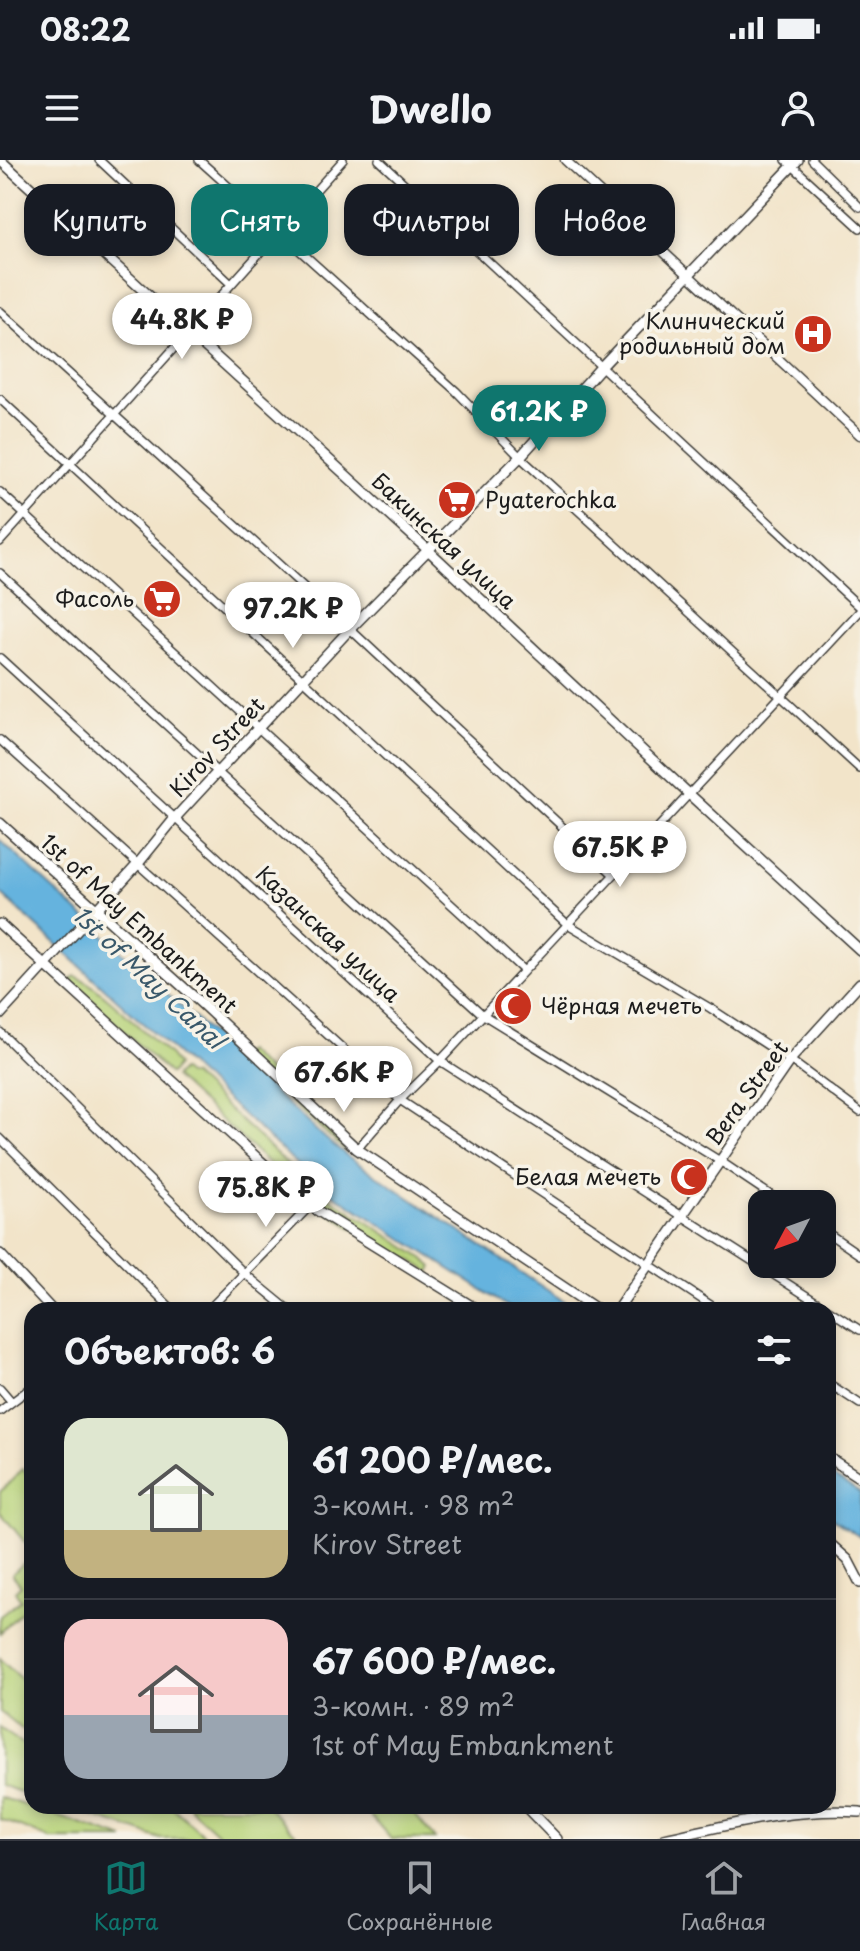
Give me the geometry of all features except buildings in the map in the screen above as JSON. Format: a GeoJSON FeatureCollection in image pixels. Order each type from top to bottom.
{"type":"FeatureCollection","features":[{"type":"Feature","properties":{"kind":"main road","name":"Бакинская улица"},"geometry":{"type":"LineString","coordinates":[[0,160],[860,950]]}},
{"type":"Feature","properties":{"kind":"main road","name":"Kirov Street"},"geometry":{"type":"LineString","coordinates":[[46,965],[137,865],[175,818],[350,629],[520,457],[792,162]]}},
{"type":"Feature","properties":{"kind":"main road","name":"1st of May Embankment"},"geometry":{"type":"LineString","coordinates":[[0,823],[93,912],[213,1015],[357,1149],[586,1302]]}},
{"type":"Feature","properties":{"kind":"main road"},"geometry":{"type":"LineString","coordinates":[[0,924],[310,1206],[465,1302]]}},
{"type":"Feature","properties":{"kind":"main road"},"geometry":{"type":"LineString","coordinates":[[0,1015],[46,965]]}},
{"type":"Feature","properties":{"kind":"main road","name":"Bera Street"},"geometry":{"type":"LineString","coordinates":[[623,1302],[790,1060],[860,983]]}},
{"type":"Feature","properties":{"kind":"main road"},"geometry":{"type":"LineString","coordinates":[[0,1254],[45,1302]]}},
{"type":"Feature","properties":{"kind":"main road"},"geometry":{"type":"LineString","coordinates":[[836,1462],[860,1478]]}},
{"type":"Feature","properties":{"kind":"main road"},"geometry":{"type":"LineString","coordinates":[[836,1549],[848,1560],[860,1583]]}},
{"type":"Feature","properties":{"kind":"main road"},"geometry":{"type":"LineString","coordinates":[[836,1809],[860,1812]]}},
{"type":"Feature","properties":{"kind":"main road"},"geometry":{"type":"LineString","coordinates":[[533,1814],[557,1839]]}},
{"type":"Feature","properties":{"kind":"main road"},"geometry":{"type":"LineString","coordinates":[[664,1839],[778,1814]]}},
{"type":"Feature","properties":{"kind":"street"},"geometry":{"type":"LineString","coordinates":[[99,160],[231,284]]}},
{"type":"Feature","properties":{"kind":"street"},"geometry":{"type":"LineString","coordinates":[[199,160],[226,184]]}},
{"type":"Feature","properties":{"kind":"street"},"geometry":{"type":"LineString","coordinates":[[321,184],[343,160]]}},
{"type":"Feature","properties":{"kind":"street"},"geometry":{"type":"LineString","coordinates":[[357,1149],[860,609],[379,160]]}},
{"type":"Feature","properties":{"kind":"street"},"geometry":{"type":"LineString","coordinates":[[565,160],[860,435]]}},
{"type":"Feature","properties":{"kind":"street"},"geometry":{"type":"LineString","coordinates":[[812,160],[860,207]]}},
{"type":"Feature","properties":{"kind":"street"},"geometry":{"type":"LineString","coordinates":[[792,162],[860,228]]}},
{"type":"Feature","properties":{"kind":"street"},"geometry":{"type":"LineString","coordinates":[[0,542],[256,256]]}},
{"type":"Feature","properties":{"kind":"street"},"geometry":{"type":"LineString","coordinates":[[306,256],[456,391],[520,457],[860,769]]}},
{"type":"Feature","properties":{"kind":"street"},"geometry":{"type":"LineString","coordinates":[[0,311],[350,629],[613,874]]}},
{"type":"Feature","properties":{"kind":"street"},"geometry":{"type":"LineString","coordinates":[[0,399],[566,923],[687,993],[790,1060],[860,1112]]}},
{"type":"Feature","properties":{"kind":"street"},"geometry":{"type":"LineString","coordinates":[[0,492],[523,970]]}},
{"type":"Feature","properties":{"kind":"street"},"geometry":{"type":"LineString","coordinates":[[0,573],[482,1014],[763,1190]]}},
{"type":"Feature","properties":{"kind":"street","name":"Казанская улица"},"geometry":{"type":"LineString","coordinates":[[0,658],[440,1061],[817,1302]]}},
{"type":"Feature","properties":{"kind":"street"},"geometry":{"type":"LineString","coordinates":[[0,740],[400,1100],[706,1302]]}},
{"type":"Feature","properties":{"kind":"street"},"geometry":{"type":"LineString","coordinates":[[0,1032],[244,1273],[279,1302]]}},
{"type":"Feature","properties":{"kind":"street"},"geometry":{"type":"LineString","coordinates":[[0,1138],[165,1302]]}},
{"type":"Feature","properties":{"kind":"street"},"geometry":{"type":"LineString","coordinates":[[216,1302],[310,1206]]}},
{"type":"Feature","properties":{"kind":"street"},"geometry":{"type":"LineString","coordinates":[[836,1239],[860,1255]]}},
{"type":"Feature","properties":{"kind":"street","name":"Казанская улица"},"geometry":{"type":"LineString","coordinates":[[836,1314],[860,1330]]}},
{"type":"Feature","properties":{"kind":"street"},"geometry":{"type":"LineString","coordinates":[[0,1388],[12,1402]]}},
{"type":"Feature","properties":{"kind":"street"},"geometry":{"type":"LineString","coordinates":[[836,1388],[860,1404]]}},
{"type":"Feature","properties":{"kind":"street"},"geometry":{"type":"LineString","coordinates":[[0,1411],[24,1393]]}},
{"type":"Feature","properties":{"kind":"green space"},"geometry":{"type":"Polygon","coordinates":[[[75,976],[108,999],[170,1056],[177,1066],[170,1074],[69,981],[75,976]]]}},
{"type":"Feature","properties":{"kind":"green space"},"geometry":{"type":"Polygon","coordinates":[[[246,1051],[348,1145],[344,1149],[239,1055],[246,1051]]]}},
{"type":"Feature","properties":{"kind":"green space"},"geometry":{"type":"Polygon","coordinates":[[[181,1070],[192,1075],[315,1190],[311,1195],[303,1190],[300,1192],[174,1077],[181,1070]]]}},
{"type":"Feature","properties":{"kind":"green space"},"geometry":{"type":"Polygon","coordinates":[[[329,1197],[424,1259],[433,1267],[430,1272],[403,1255],[397,1257],[320,1207],[329,1197]]]}},
{"type":"Feature","properties":{"kind":"green space"},"geometry":{"type":"Polygon","coordinates":[[[23,1469],[24,1541],[0,1512],[0,1492],[23,1469]]]}},
{"type":"Feature","properties":{"kind":"green space"},"geometry":{"type":"Polygon","coordinates":[[[24,1563],[24,1609],[0,1633],[0,1616],[21,1600],[15,1591],[21,1585],[12,1574],[24,1563]]]}},
{"type":"Feature","properties":{"kind":"green space"},"geometry":{"type":"Polygon","coordinates":[[[0,1659],[24,1682],[24,1731],[0,1712],[0,1659]]]}},
{"type":"Feature","properties":{"kind":"green space"},"geometry":{"type":"Polygon","coordinates":[[[0,1728],[24,1745],[24,1793],[0,1785],[0,1728]]]}},
{"type":"Feature","properties":{"kind":"green space"},"geometry":{"type":"Polygon","coordinates":[[[0,1797],[24,1805],[24,1814],[51,1814],[125,1839],[50,1839],[0,1819],[0,1797]]]}},
{"type":"Feature","properties":{"kind":"green space"},"geometry":{"type":"Polygon","coordinates":[[[87,1814],[180,1814],[208,1839],[161,1839],[87,1814]]]}},
{"type":"Feature","properties":{"kind":"green space"},"geometry":{"type":"Polygon","coordinates":[[[197,1814],[275,1814],[301,1839],[224,1839],[197,1814]]]}},
{"type":"Feature","properties":{"kind":"green space"},"geometry":{"type":"Polygon","coordinates":[[[369,1814],[415,1814],[435,1839],[391,1839],[369,1814]]]}},
{"type":"Feature","properties":{"kind":"water","name":"1st of May Canal"},"geometry":{"type":"Polygon","coordinates":[[[0,840],[319,1133],[346,1155],[565,1302],[501,1302],[321,1186],[0,893],[0,840]]]}},
{"type":"Feature","properties":{"kind":"water"},"geometry":{"type":"Polygon","coordinates":[[[836,1478],[860,1493],[860,1537],[836,1521],[836,1478]]]}},
{"type":"Feature","properties":{"kind":"place","name":"Клинический родильный дом"},"geometry":{"type":"Point","coordinates":[813,334]}},
{"type":"Feature","properties":{"kind":"place","name":"Pyaterochka"},"geometry":{"type":"Point","coordinates":[457,500]}},
{"type":"Feature","properties":{"kind":"place","name":"Фасоль"},"geometry":{"type":"Point","coordinates":[162,599]}},
{"type":"Feature","properties":{"kind":"place","name":"Чёрная мечеть"},"geometry":{"type":"Point","coordinates":[513,1006]}},
{"type":"Feature","properties":{"kind":"place","name":"Белая мечеть"},"geometry":{"type":"Point","coordinates":[689,1177]}}]}
